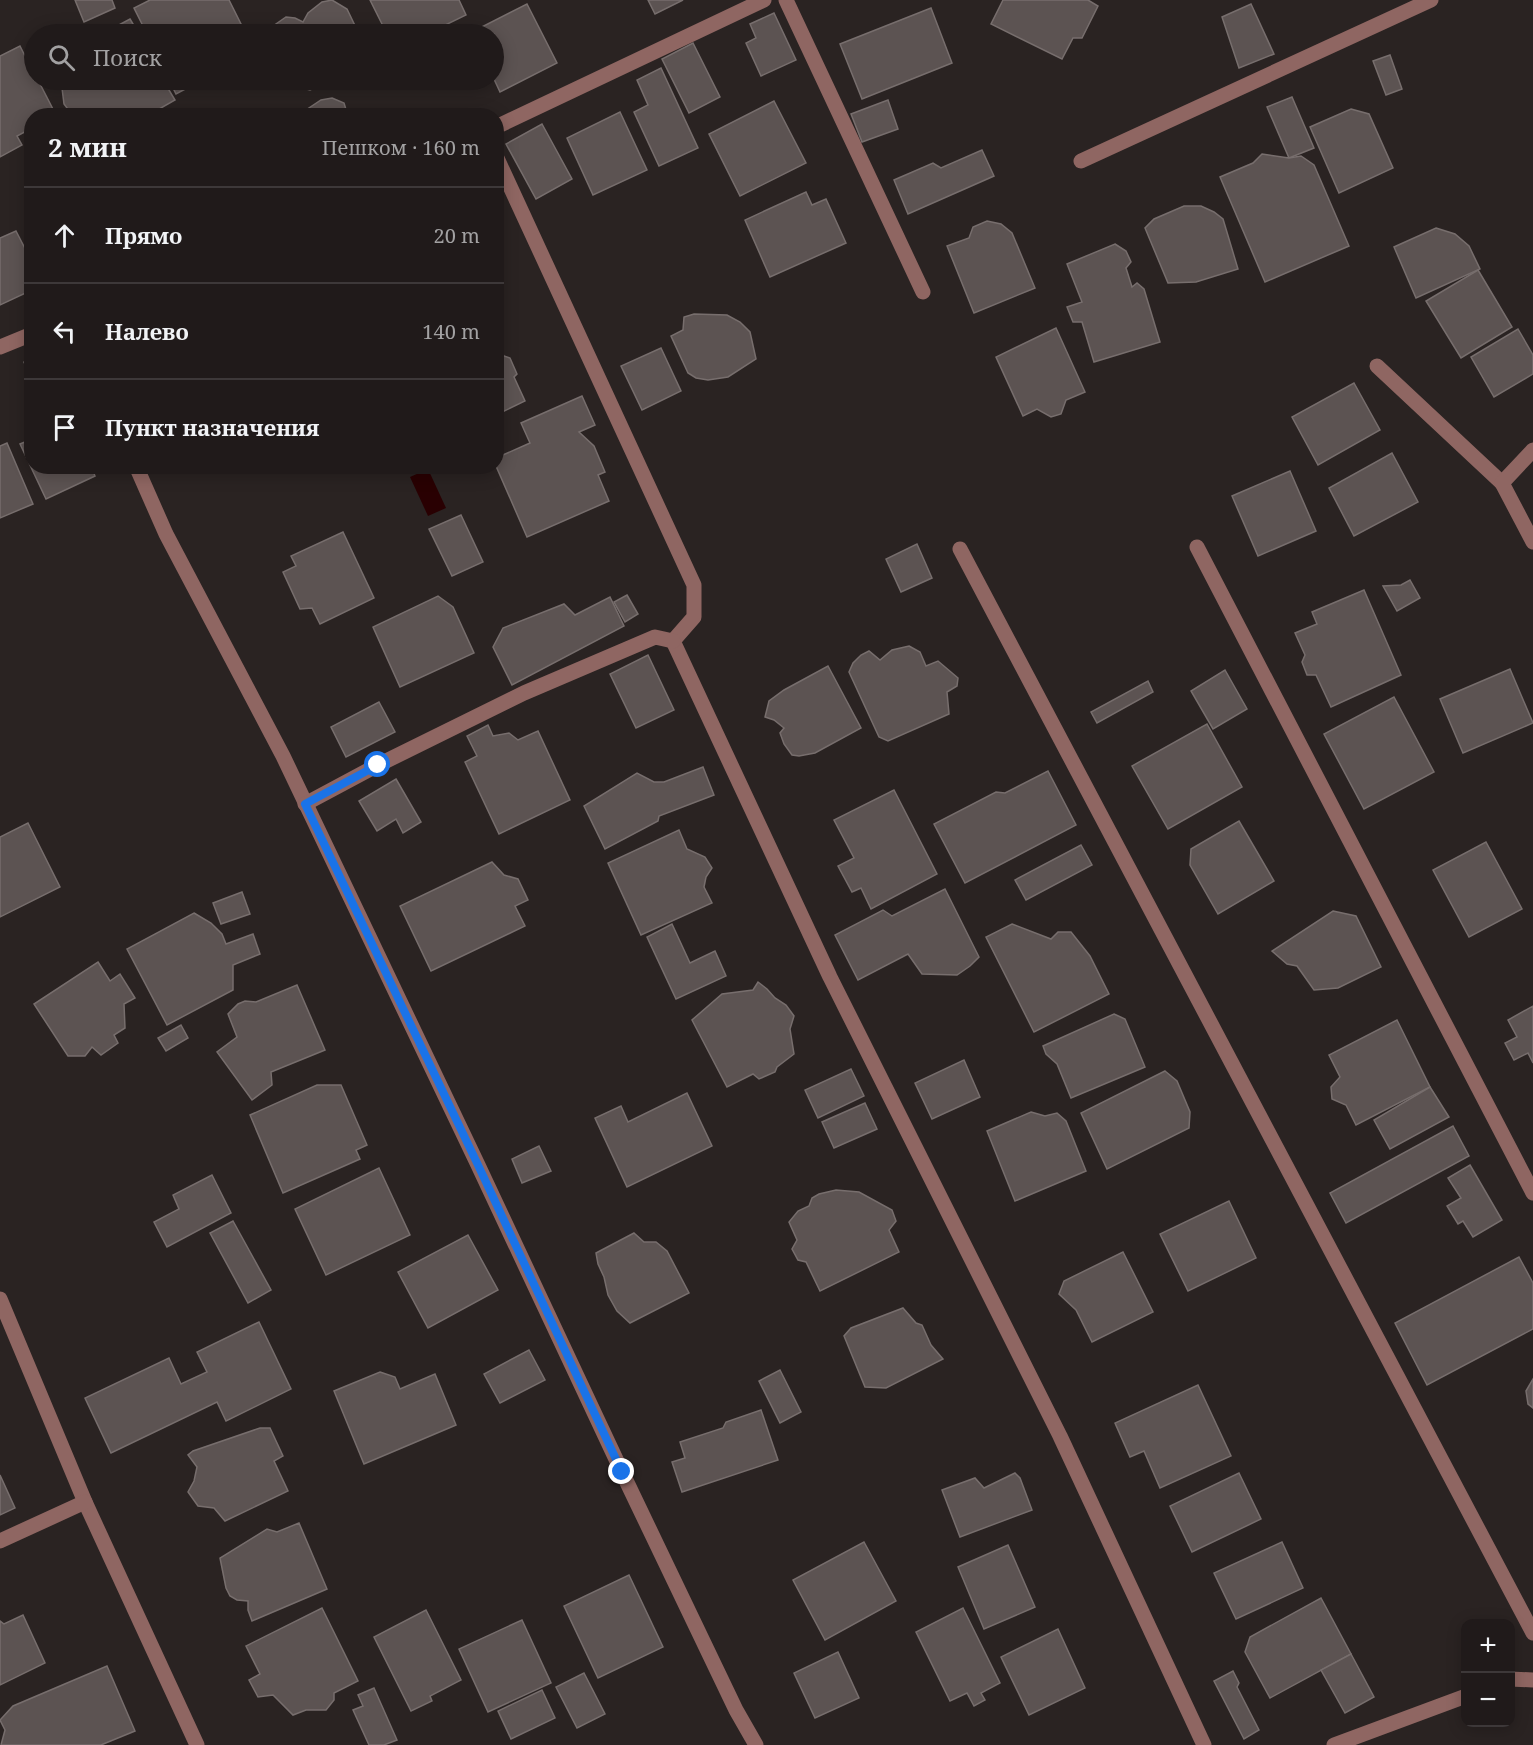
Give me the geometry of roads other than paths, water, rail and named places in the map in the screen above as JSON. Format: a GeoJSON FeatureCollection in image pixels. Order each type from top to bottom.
{"type":"FeatureCollection","features":[{"type":"Feature","properties":{"kind":"street"},"geometry":{"type":"LineString","coordinates":[[504,123],[764,0]]}},
{"type":"Feature","properties":{"kind":"street"},"geometry":{"type":"LineString","coordinates":[[786,0],[924,292]]}},
{"type":"Feature","properties":{"kind":"street"},"geometry":{"type":"LineString","coordinates":[[1081,161],[1431,0]]}},
{"type":"Feature","properties":{"kind":"street"},"geometry":{"type":"LineString","coordinates":[[504,173],[694,585],[694,617],[673,641]]}},
{"type":"Feature","properties":{"kind":"street"},"geometry":{"type":"LineString","coordinates":[[0,347],[24,337]]}},
{"type":"Feature","properties":{"kind":"street"},"geometry":{"type":"LineString","coordinates":[[1377,366],[1502,483],[1533,542]]}},
{"type":"Feature","properties":{"kind":"street"},"geometry":{"type":"LineString","coordinates":[[1502,483],[1533,450]]}},
{"type":"Feature","properties":{"kind":"street"},"geometry":{"type":"LineString","coordinates":[[140,474],[166,534],[283,756],[736,1710],[756,1745]]}},
{"type":"Feature","properties":{"kind":"street"},"geometry":{"type":"LineString","coordinates":[[1197,547],[1533,1194]]}},
{"type":"Feature","properties":{"kind":"street"},"geometry":{"type":"LineString","coordinates":[[960,549],[1533,1633]]}},
{"type":"Feature","properties":{"kind":"street"},"geometry":{"type":"LineString","coordinates":[[305,804],[524,693],[655,637],[673,641]]}},
{"type":"Feature","properties":{"kind":"street"},"geometry":{"type":"LineString","coordinates":[[673,641],[830,976],[1060,1436],[1204,1745]]}},
{"type":"Feature","properties":{"kind":"street"},"geometry":{"type":"LineString","coordinates":[[0,1299],[85,1502],[197,1745]]}},
{"type":"Feature","properties":{"kind":"street"},"geometry":{"type":"LineString","coordinates":[[0,1541],[85,1502]]}},
{"type":"Feature","properties":{"kind":"street"},"geometry":{"type":"LineString","coordinates":[[1515,1678],[1533,1680]]}},
{"type":"Feature","properties":{"kind":"street"},"geometry":{"type":"LineString","coordinates":[[1334,1745],[1461,1698]]}}]}
